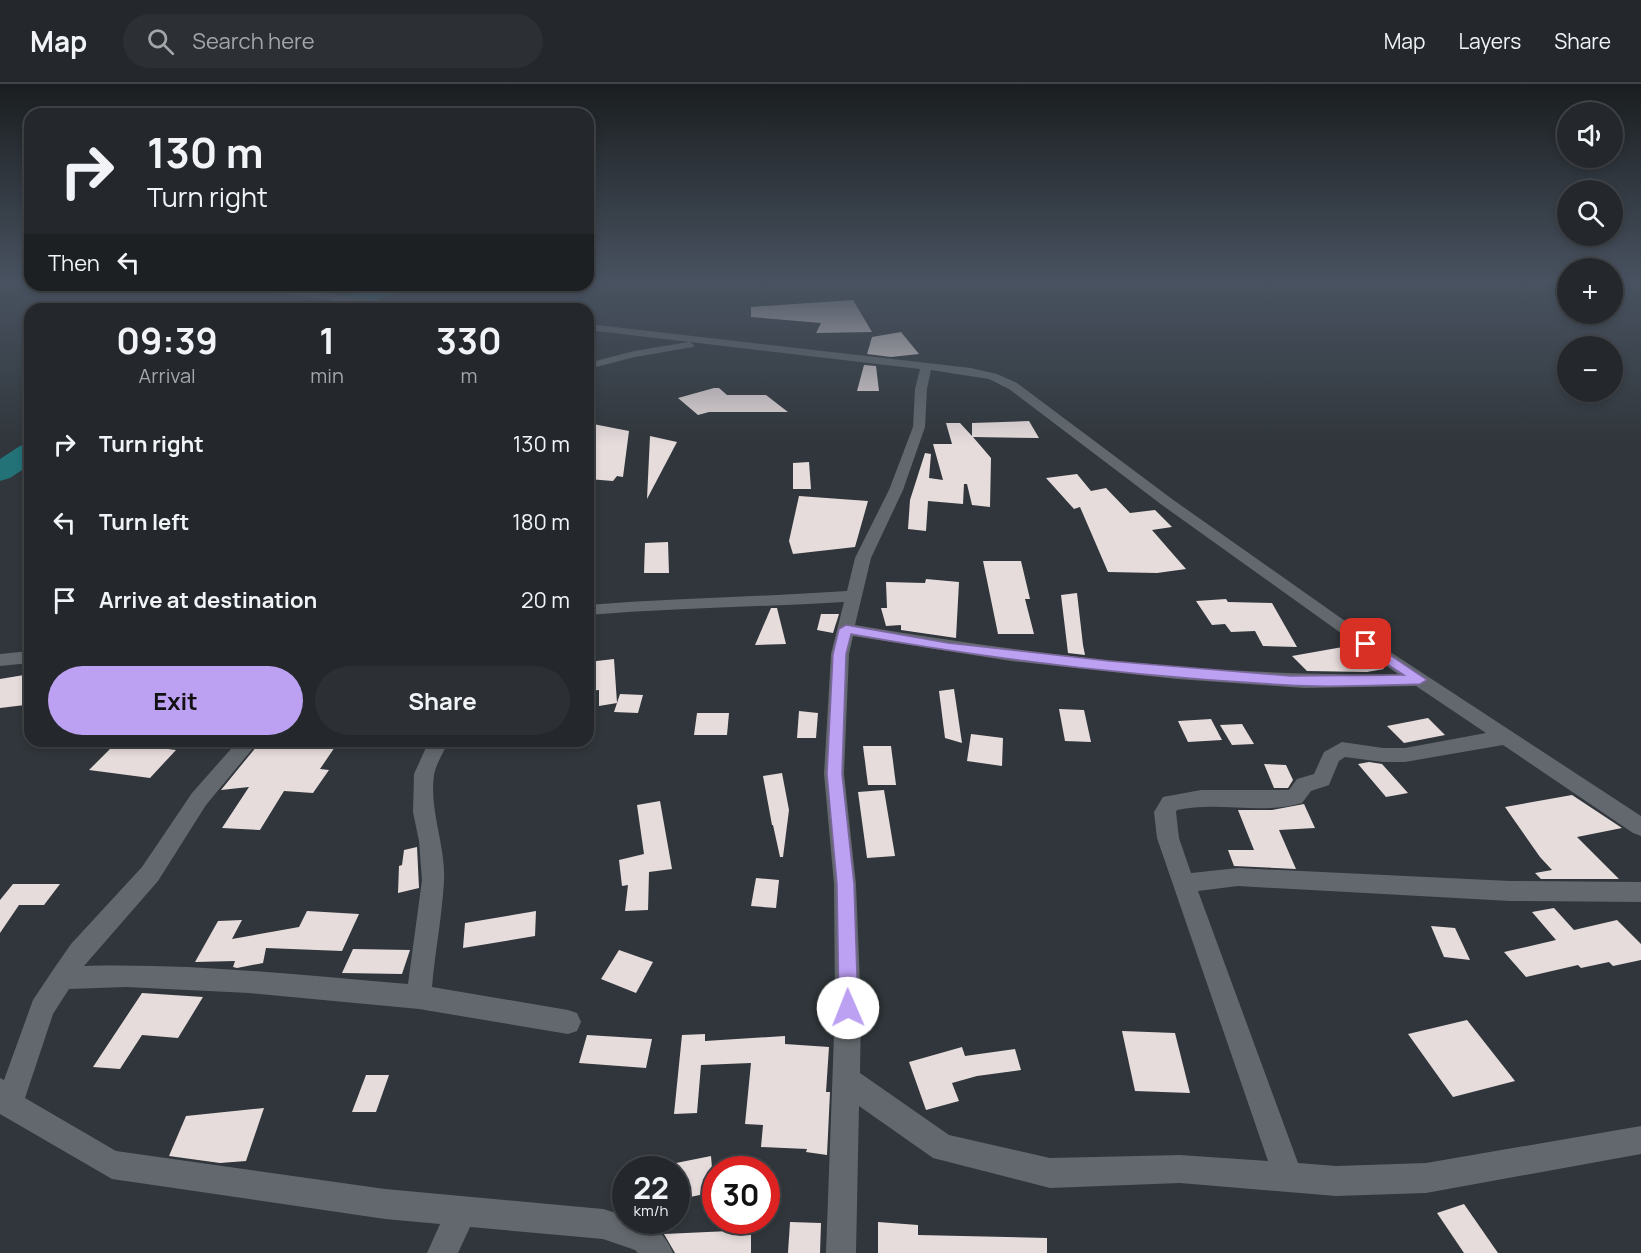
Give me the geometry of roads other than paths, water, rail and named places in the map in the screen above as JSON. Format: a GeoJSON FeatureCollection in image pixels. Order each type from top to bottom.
{"type":"FeatureCollection","features":[{"type":"Feature","properties":{"kind":"street"},"geometry":{"type":"LineString","coordinates":[[667,337],[971,371],[993,376],[1013,386],[1167,502],[1420,680],[1641,827]]}},
{"type":"Feature","properties":{"kind":"street"},"geometry":{"type":"LineString","coordinates":[[594,364],[634,354],[712,342]]}},
{"type":"Feature","properties":{"kind":"street"},"geometry":{"type":"LineString","coordinates":[[841,1253],[848,1008],[845,884],[834,774],[840,654],[863,558],[896,490],[919,427],[921,389],[926,366]]}},
{"type":"Feature","properties":{"kind":"street"},"geometry":{"type":"LineString","coordinates":[[594,610],[677,603],[761,602],[854,596]]}},
{"type":"Feature","properties":{"kind":"street"},"geometry":{"type":"LineString","coordinates":[[846,629],[948,648],[1109,666],[1290,681],[1420,680]]}},
{"type":"Feature","properties":{"kind":"street"},"geometry":{"type":"LineString","coordinates":[[0,660],[24,658]]}},
{"type":"Feature","properties":{"kind":"street"},"geometry":{"type":"LineString","coordinates":[[1288,1177],[1168,838],[1165,812],[1170,803],[1200,798],[1273,800],[1295,797],[1304,785],[1322,780],[1331,757],[1342,749],[1363,750],[1383,756],[1405,755],[1506,737]]}},
{"type":"Feature","properties":{"kind":"street"},"geometry":{"type":"LineString","coordinates":[[244,747],[199,800],[150,874],[80,952],[62,978],[42,1008],[5,1098],[112,1165],[385,1204],[603,1224],[645,1238],[658,1253]]}},
{"type":"Feature","properties":{"kind":"street"},"geometry":{"type":"LineString","coordinates":[[420,997],[423,946],[433,880],[430,841],[424,812],[424,774],[436,747]]}},
{"type":"Feature","properties":{"kind":"street"},"geometry":{"type":"LineString","coordinates":[[1184,884],[1238,877],[1510,891],[1641,892]]}},
{"type":"Feature","properties":{"kind":"street"},"geometry":{"type":"LineString","coordinates":[[62,978],[126,976],[249,982],[420,997],[568,1022]]}},
{"type":"Feature","properties":{"kind":"street"},"geometry":{"type":"LineString","coordinates":[[846,1080],[943,1148],[1050,1173],[1180,1169],[1336,1180],[1426,1178],[1641,1140]]}},
{"type":"Feature","properties":{"kind":"street"},"geometry":{"type":"LineString","coordinates":[[442,1253],[462,1211]]}},
{"type":"Feature","properties":{"kind":"waterway"},"geometry":{"type":"LineString","coordinates":[[0,472],[24,456]]}}]}
